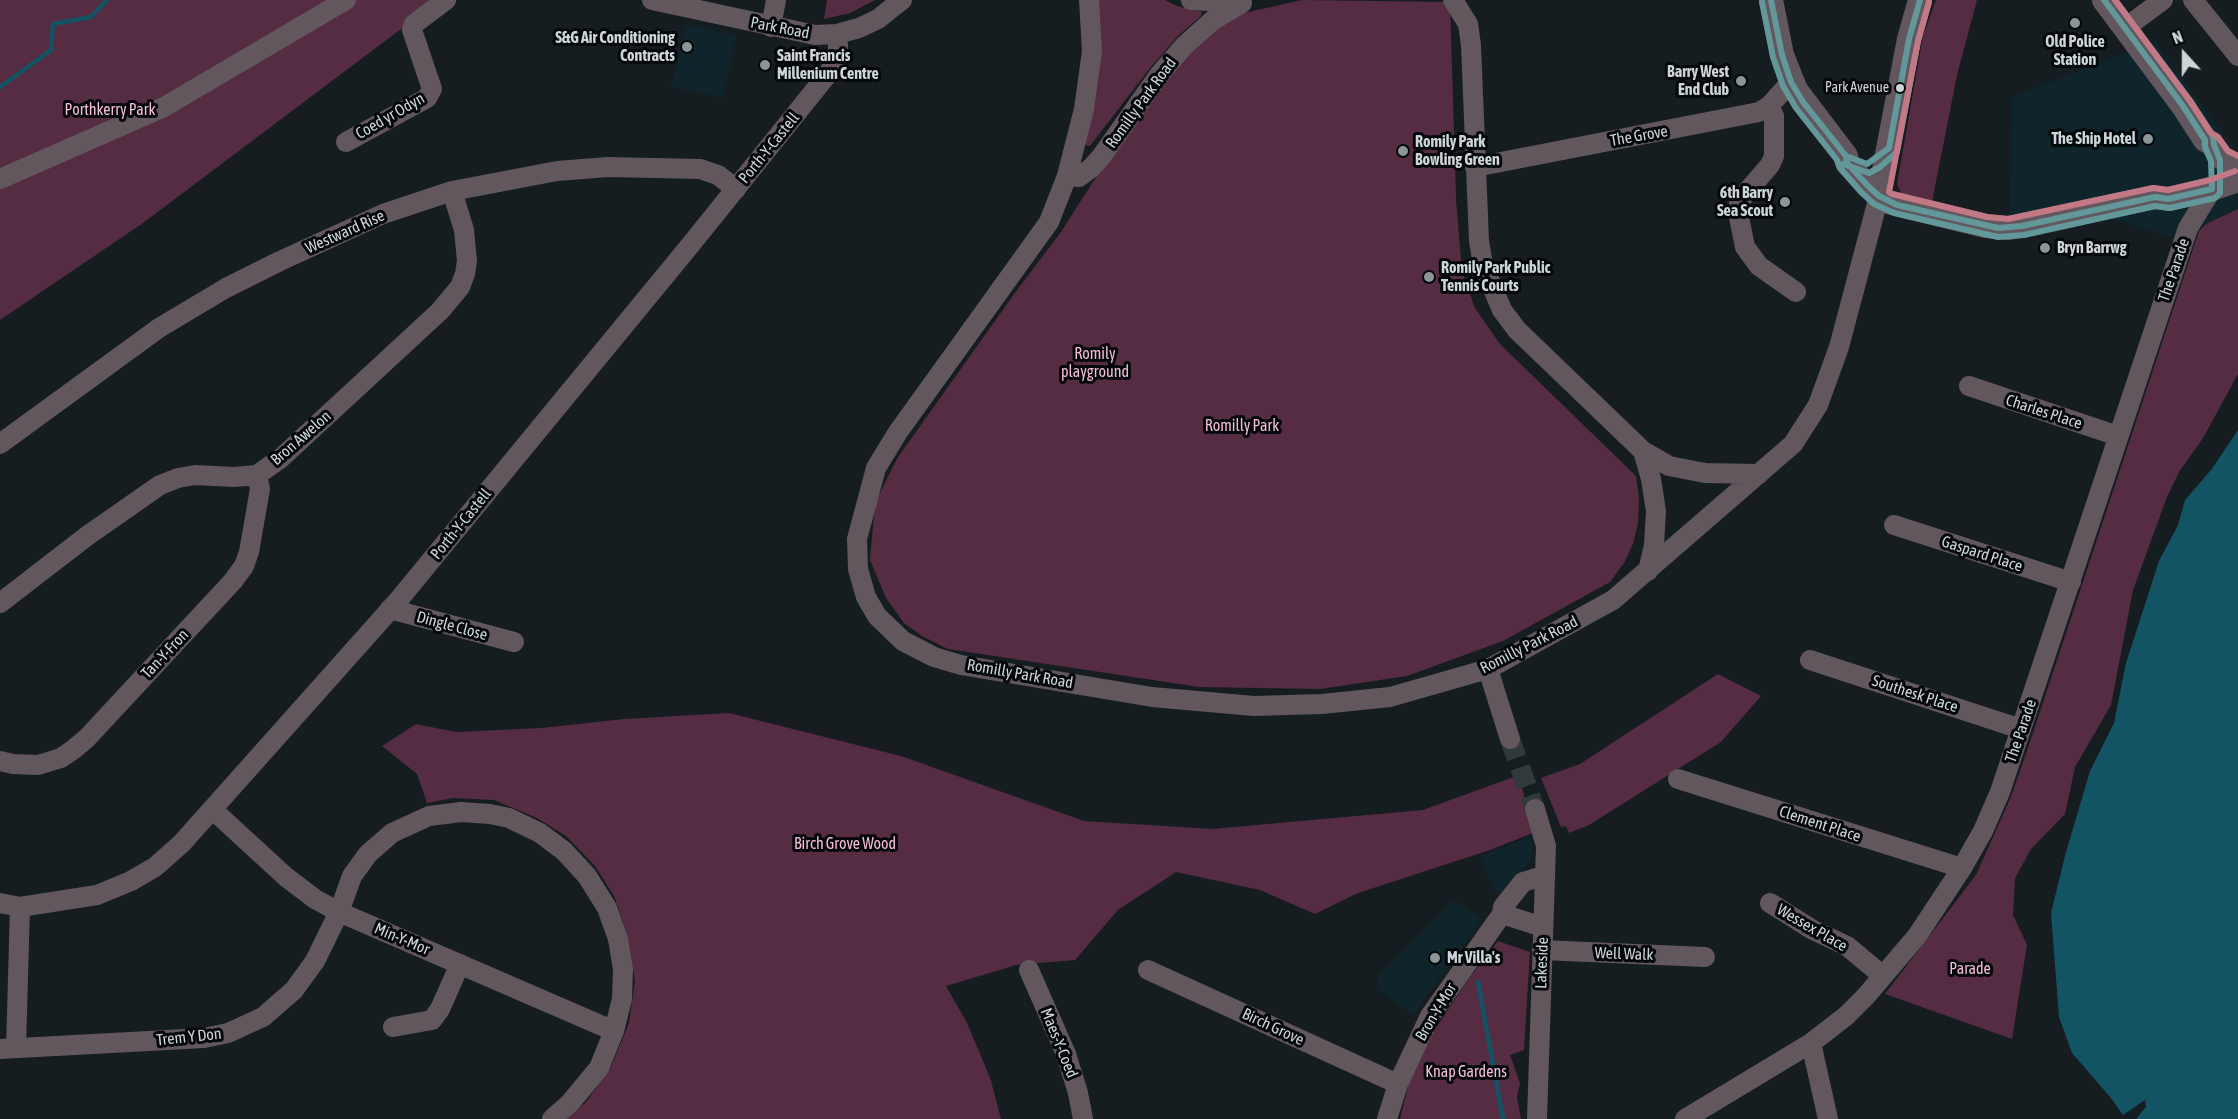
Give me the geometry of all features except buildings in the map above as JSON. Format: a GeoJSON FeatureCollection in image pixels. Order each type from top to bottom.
{"type":"FeatureCollection","features":[{"type":"Feature","properties":{"kind":"main road"},"geometry":{"type":"LineString","coordinates":[[1771,0],[1782,56],[1791,82],[1803,102],[1846,156],[1847,163],[1888,201],[1986,226],[2008,228],[2155,197],[2168,199],[2212,189],[2238,180]]}},
{"type":"Feature","properties":{"kind":"main road"},"geometry":{"type":"LineString","coordinates":[[1888,201],[1889,148],[1909,39],[1920,0]]}},
{"type":"Feature","properties":{"kind":"main road"},"geometry":{"type":"LineString","coordinates":[[2104,0],[2183,106],[2205,140],[2211,143],[2222,158],[2238,166]]}},
{"type":"Feature","properties":{"kind":"main road"},"geometry":{"type":"LineString","coordinates":[[2205,140],[2205,147],[2211,161],[2212,189]]}},
{"type":"Feature","properties":{"kind":"main road"},"geometry":{"type":"LineString","coordinates":[[1846,156],[1868,164],[1889,148]]}},
{"type":"Feature","properties":{"kind":"street"},"geometry":{"type":"LineString","coordinates":[[0,179],[164,107],[346,0]]}},
{"type":"Feature","properties":{"kind":"street","name":"Coed yr Odyn"},"geometry":{"type":"LineString","coordinates":[[346,142],[428,98],[432,88],[412,30],[414,24],[446,0]]}},
{"type":"Feature","properties":{"kind":"street","name":"Park Road"},"geometry":{"type":"LineString","coordinates":[[652,0],[815,36],[837,34],[859,28],[878,19],[902,0]]}},
{"type":"Feature","properties":{"kind":"street"},"geometry":{"type":"LineString","coordinates":[[771,27],[777,0]]}},
{"type":"Feature","properties":{"kind":"street","name":"Romilly Park Road"},"geometry":{"type":"LineString","coordinates":[[1089,0],[1092,51],[1084,109],[1067,176],[1049,222],[898,432],[876,468],[857,539],[858,569],[866,597],[877,616],[903,641],[934,657],[961,665],[1152,696],[1254,706],[1322,704],[1390,697],[1488,669],[1613,600],[1759,474]]}},
{"type":"Feature","properties":{"kind":"street","name":"Romilly Park Road"},"geometry":{"type":"LineString","coordinates":[[1191,0],[1249,1]]}},
{"type":"Feature","properties":{"kind":"street"},"geometry":{"type":"LineString","coordinates":[[2125,28],[2163,0]]}},
{"type":"Feature","properties":{"kind":"street"},"geometry":{"type":"LineString","coordinates":[[2193,0],[2238,56]]}},
{"type":"Feature","properties":{"kind":"street","name":"Romilly Park Road"},"geometry":{"type":"LineString","coordinates":[[1067,176],[1079,177],[1101,157],[1159,75],[1184,46],[1213,20],[1249,1]]}},
{"type":"Feature","properties":{"kind":"street"},"geometry":{"type":"LineString","coordinates":[[1457,2],[1468,24],[1471,45],[1479,241],[1483,265],[1502,310],[1535,349],[1643,451],[1669,466],[1705,473],[1759,474],[1793,444],[1818,405],[1888,201]]}},
{"type":"Feature","properties":{"kind":"street","name":"Porth-Y-Castell"},"geometry":{"type":"LineString","coordinates":[[0,903],[20,907],[97,896],[155,867],[182,843],[390,609],[736,189],[827,75],[837,59],[837,34]]}},
{"type":"Feature","properties":{"kind":"street","name":"The Grove"},"geometry":{"type":"LineString","coordinates":[[1475,167],[1759,112],[1791,82]]}},
{"type":"Feature","properties":{"kind":"street"},"geometry":{"type":"LineString","coordinates":[[1768,106],[1774,116],[1774,156],[1770,165],[1739,203],[1738,212],[1745,247],[1759,266],[1796,292]]}},
{"type":"Feature","properties":{"kind":"street","name":"Westward Rise"},"geometry":{"type":"LineString","coordinates":[[0,444],[159,328],[226,288],[383,214],[452,191],[557,171],[608,167],[700,169],[718,175],[736,189]]}},
{"type":"Feature","properties":{"kind":"street","name":"The Parade"},"geometry":{"type":"LineString","coordinates":[[1685,1119],[1811,1043],[1846,1016],[1917,936],[1962,868],[1983,831],[2000,792],[2188,228],[2212,189]]}},
{"type":"Feature","properties":{"kind":"street","name":"Bron Awelon"},"geometry":{"type":"LineString","coordinates":[[0,603],[87,536],[160,485],[178,477],[195,475],[234,477],[257,475],[281,458],[440,311],[460,287],[467,261],[464,230],[452,191]]}},
{"type":"Feature","properties":{"kind":"street","name":"The Parade"},"geometry":{"type":"LineString","coordinates":[[2181,196],[2185,207],[2185,223],[2188,228]]}},
{"type":"Feature","properties":{"kind":"street","name":"Charles Place"},"geometry":{"type":"LineString","coordinates":[[1969,386],[2118,436]]}},
{"type":"Feature","properties":{"kind":"street"},"geometry":{"type":"LineString","coordinates":[[1643,451],[1651,478],[1656,511],[1654,545],[1648,571]]}},
{"type":"Feature","properties":{"kind":"street","name":"Tan-Y-Fron"},"geometry":{"type":"LineString","coordinates":[[0,761],[38,765],[61,758],[74,749],[87,738],[233,581],[244,566],[249,552],[260,489],[257,475]]}},
{"type":"Feature","properties":{"kind":"street","name":"Gaspard Place"},"geometry":{"type":"LineString","coordinates":[[1894,525],[2071,582]]}},
{"type":"Feature","properties":{"kind":"street","name":"Dingle Close"},"geometry":{"type":"LineString","coordinates":[[390,609],[514,642]]}},
{"type":"Feature","properties":{"kind":"street","name":"Southesk Place"},"geometry":{"type":"LineString","coordinates":[[1809,660],[2021,729]]}},
{"type":"Feature","properties":{"kind":"street"},"geometry":{"type":"LineString","coordinates":[[1488,669],[1510,739]]}},
{"type":"Feature","properties":{"kind":"street","name":"Clement Place"},"geometry":{"type":"LineString","coordinates":[[1678,779],[1962,868]]}},
{"type":"Feature","properties":{"kind":"street","name":"Lakeside"},"geometry":{"type":"LineString","coordinates":[[1534,809],[1546,846],[1537,1119]]}},
{"type":"Feature","properties":{"kind":"street","name":"Min-Y-Mor"},"geometry":{"type":"LineString","coordinates":[[213,810],[286,877],[315,899],[339,912],[614,1031]]}},
{"type":"Feature","properties":{"kind":"street","name":"Trem Y Don"},"geometry":{"type":"LineString","coordinates":[[20,907],[8,1048],[204,1038],[228,1034],[263,1017],[294,990],[315,961],[339,912],[352,876],[368,854],[392,833],[429,816],[461,812],[509,818],[540,833],[564,851],[587,876],[607,908],[618,939],[623,969],[622,999],[614,1031],[599,1068],[570,1103],[552,1119]]}},
{"type":"Feature","properties":{"kind":"street","name":"Bron-Y-Mor"},"geometry":{"type":"LineString","coordinates":[[1387,1119],[1398,1084],[1430,1016],[1502,914],[1503,907],[1524,882],[1544,878]]}},
{"type":"Feature","properties":{"kind":"street","name":"Wessex Place"},"geometry":{"type":"LineString","coordinates":[[1770,903],[1813,930],[1847,946],[1883,976]]}},
{"type":"Feature","properties":{"kind":"street"},"geometry":{"type":"LineString","coordinates":[[1502,914],[1543,927]]}},
{"type":"Feature","properties":{"kind":"street","name":"Well Walk"},"geometry":{"type":"LineString","coordinates":[[1542,951],[1705,957]]}},
{"type":"Feature","properties":{"kind":"street"},"geometry":{"type":"LineString","coordinates":[[393,1027],[432,1020],[440,1009],[460,963]]}},
{"type":"Feature","properties":{"kind":"street","name":"Maes-Y-Coed"},"geometry":{"type":"LineString","coordinates":[[1029,969],[1065,1054],[1078,1093],[1083,1119]]}},
{"type":"Feature","properties":{"kind":"street","name":"Birch Grove"},"geometry":{"type":"LineString","coordinates":[[1148,970],[1398,1084]]}},
{"type":"Feature","properties":{"kind":"street"},"geometry":{"type":"LineString","coordinates":[[1811,1043],[1828,1119]]}},
{"type":"Feature","properties":{"kind":"shaded area"},"geometry":{"type":"Polygon","coordinates":[[[686,24],[737,36],[722,98],[671,87],[686,24]]]}},
{"type":"Feature","properties":{"kind":"shaded area"},"geometry":{"type":"Polygon","coordinates":[[[2155,41],[2238,154],[2238,209],[2206,224],[2199,231],[2195,244],[2113,219],[2080,226],[2077,203],[2010,216],[2012,97],[2155,41]]]}},
{"type":"Feature","properties":{"kind":"shaded area"},"geometry":{"type":"Polygon","coordinates":[[[1532,836],[1532,855],[1529,863],[1507,892],[1498,893],[1494,890],[1480,856],[1532,836]]]}},
{"type":"Feature","properties":{"kind":"shaded area"},"geometry":{"type":"Polygon","coordinates":[[[1454,900],[1482,919],[1413,1015],[1377,988],[1379,975],[1454,900]]]}},
{"type":"Feature","properties":{"kind":"green space","name":"Porthkerry Park"},"geometry":{"type":"Polygon","coordinates":[[[0,0],[429,0],[405,26],[143,223],[0,320],[0,0]]]}},
{"type":"Feature","properties":{"kind":"green space"},"geometry":{"type":"Polygon","coordinates":[[[827,0],[875,0],[850,13],[824,19],[827,0]]]}},
{"type":"Feature","properties":{"kind":"green space"},"geometry":{"type":"Polygon","coordinates":[[[1098,0],[1165,0],[1177,6],[1202,12],[1201,16],[1179,35],[1150,68],[1090,146],[1085,145],[1099,74],[1098,0]]]}},
{"type":"Feature","properties":{"kind":"green space","name":"Romilly Park"},"geometry":{"type":"Polygon","coordinates":[[[1302,0],[1450,2],[1456,199],[1462,272],[1475,308],[1500,344],[1636,476],[1639,498],[1638,523],[1633,544],[1624,563],[1610,582],[1503,641],[1407,676],[1320,689],[1199,687],[948,649],[922,636],[904,623],[886,598],[870,560],[875,503],[898,457],[1061,232],[1112,152],[1192,45],[1235,15],[1302,0]]]}},
{"type":"Feature","properties":{"kind":"green space"},"geometry":{"type":"Polygon","coordinates":[[[1936,0],[1977,0],[1957,75],[1932,202],[1901,193],[1897,184],[1923,36],[1936,0]]]}},
{"type":"Feature","properties":{"kind":"green space","name":"Parade"},"geometry":{"type":"Polygon","coordinates":[[[2238,209],[2238,374],[2203,438],[2179,472],[2167,497],[2133,590],[2111,705],[2075,767],[2065,814],[2031,849],[2015,878],[2013,915],[2027,945],[2012,1039],[1885,994],[1976,875],[2010,799],[2027,751],[2199,231],[2206,224],[2238,209]]]}},
{"type":"Feature","properties":{"kind":"green space"},"geometry":{"type":"Polygon","coordinates":[[[1718,674],[1761,696],[1721,742],[1589,825],[1569,833],[1566,826],[1561,827],[1541,778],[1580,764],[1718,674]]]}},
{"type":"Feature","properties":{"kind":"green space","name":"Birch Grove Wood"},"geometry":{"type":"Polygon","coordinates":[[[729,713],[901,756],[1084,821],[1212,829],[1423,810],[1519,775],[1533,833],[1490,850],[1358,893],[1315,914],[1260,890],[1176,872],[1118,910],[1075,960],[1016,965],[946,986],[966,1021],[981,1056],[991,1081],[1001,1119],[567,1119],[586,1102],[611,1067],[629,1023],[635,981],[627,934],[614,896],[595,866],[566,836],[537,818],[494,800],[453,798],[427,803],[417,774],[382,746],[416,724],[456,732],[542,728],[624,719],[729,713]]]}},
{"type":"Feature","properties":{"kind":"green space","name":"Knap Gardens"},"geometry":{"type":"Polygon","coordinates":[[[1498,941],[1530,952],[1524,1050],[1510,1055],[1520,1083],[1517,1097],[1521,1119],[1400,1119],[1409,1082],[1435,1029],[1470,977],[1498,941]]]}},
{"type":"Feature","properties":{"kind":"water"},"geometry":{"type":"Polygon","coordinates":[[[2238,430],[2238,1119],[2136,1119],[2146,1107],[2145,1100],[2123,1115],[2072,1053],[2059,1017],[2051,913],[2090,771],[2114,723],[2126,663],[2159,561],[2178,525],[2185,500],[2211,470],[2238,430]]]}},
{"type":"Feature","properties":{"kind":"waterway"},"geometry":{"type":"LineString","coordinates":[[0,87],[51,50],[53,24],[91,17],[107,0]]}},
{"type":"Feature","properties":{"kind":"waterway"},"geometry":{"type":"LineString","coordinates":[[1478,982],[1503,1119]]}},
{"type":"Feature","properties":{"kind":"tunnel"},"geometry":{"type":"LineString","coordinates":[[1510,739],[1535,809]]}},
{"type":"Feature","properties":{"kind":"transit line"},"geometry":{"type":"LineString","coordinates":[[1771,0],[1782,55],[1791,82],[1803,102],[1846,156],[1847,163],[1868,186],[1879,196],[1897,205],[1998,228],[2022,226],[2155,197],[2168,199],[2212,189],[2211,161],[2205,147],[2205,140],[2183,106],[2104,0]]}},
{"type":"Feature","properties":{"kind":"transit line"},"geometry":{"type":"LineString","coordinates":[[1846,156],[1867,164],[1889,148],[1909,39],[1920,0]]}},
{"type":"Feature","properties":{"kind":"transit line"},"geometry":{"type":"LineString","coordinates":[[1762,2],[1773,57],[1783,86],[1796,108],[1837,160],[1840,168],[1861,192],[1874,204],[1894,213],[1998,237],[2024,235],[2155,206],[2170,208],[2215,198],[2220,193],[2220,160],[2213,136],[2190,101],[2115,0]]}},
{"type":"Feature","properties":{"kind":"transit line"},"geometry":{"type":"LineString","coordinates":[[2115,0],[2211,133],[2218,137],[2228,151],[2238,156]]}},
{"type":"Feature","properties":{"kind":"transit line"},"geometry":{"type":"LineString","coordinates":[[1843,164],[1869,173],[1880,167],[1897,152],[1918,41],[1929,2]]}},
{"type":"Feature","properties":{"kind":"transit line"},"geometry":{"type":"LineString","coordinates":[[1929,2],[1918,41],[1889,192],[1892,194],[1987,217],[2008,219],[2153,188],[2168,190],[2210,180],[2235,171]]}},
{"type":"Feature","properties":{"kind":"place","name":"Old Police Station"},"geometry":{"type":"Point","coordinates":[2075,23]}},
{"type":"Feature","properties":{"kind":"place","name":"S&G Air Conditioning Contracts"},"geometry":{"type":"Point","coordinates":[687,47]}},
{"type":"Feature","properties":{"kind":"place","name":"Saint Francis Millenium Centre"},"geometry":{"type":"Point","coordinates":[765,65]}},
{"type":"Feature","properties":{"kind":"place","name":"Barry West End Club"},"geometry":{"type":"Point","coordinates":[1741,81]}},
{"type":"Feature","properties":{"kind":"place","name":"Park Avenue"},"geometry":{"type":"Point","coordinates":[1900,88]}},
{"type":"Feature","properties":{"kind":"place","name":"The Ship Hotel"},"geometry":{"type":"Point","coordinates":[2148,139]}},
{"type":"Feature","properties":{"kind":"place","name":"Romily Park Bowling Green"},"geometry":{"type":"Point","coordinates":[1403,151]}},
{"type":"Feature","properties":{"kind":"place","name":"6th Barry Sea Scout"},"geometry":{"type":"Point","coordinates":[1785,202]}},
{"type":"Feature","properties":{"kind":"place","name":"Bryn Barrwg"},"geometry":{"type":"Point","coordinates":[2045,248]}},
{"type":"Feature","properties":{"kind":"place","name":"Romily Park Public Tennis Courts"},"geometry":{"type":"Point","coordinates":[1429,277]}},
{"type":"Feature","properties":{"kind":"place","name":"Mr Villa's"},"geometry":{"type":"Point","coordinates":[1435,958]}},
{"type":"Feature","properties":{"kind":"park label","name":"Romily playground"},"geometry":{"type":"Point","coordinates":[1095,363]}}]}
